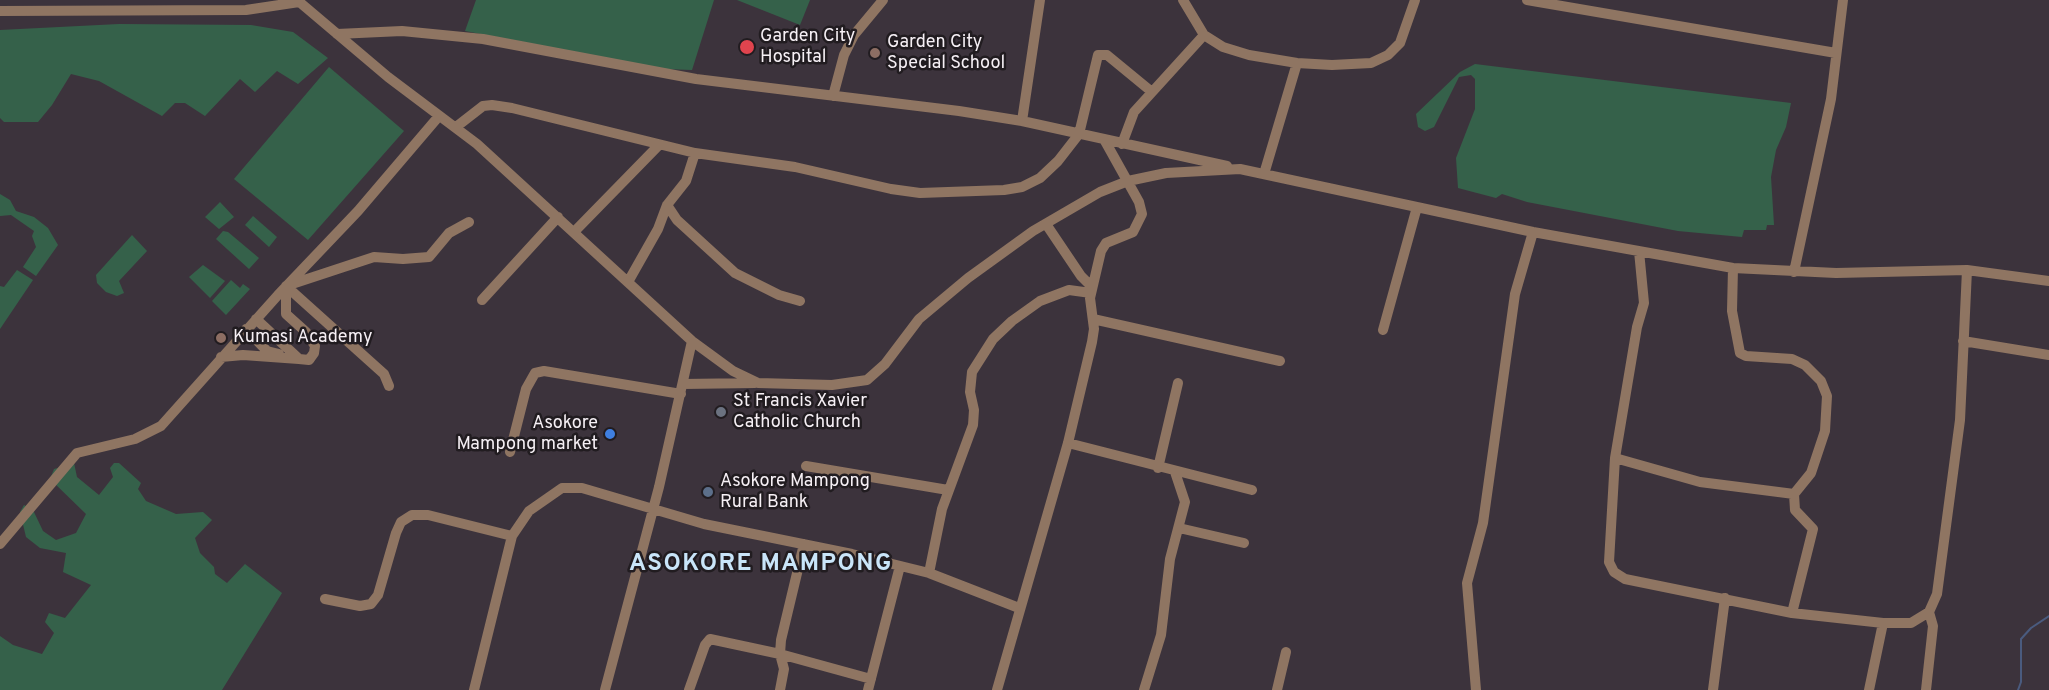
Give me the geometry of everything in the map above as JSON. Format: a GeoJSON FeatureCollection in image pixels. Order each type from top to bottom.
{"type":"FeatureCollection","features":[{"type":"Feature","properties":{"kind":"street"},"geometry":{"type":"LineString","coordinates":[[833,96],[844,55],[854,35],[884,0]]}},
{"type":"Feature","properties":{"kind":"street"},"geometry":{"type":"LineString","coordinates":[[1022,121],[1040,0]]}},
{"type":"Feature","properties":{"kind":"street"},"geometry":{"type":"LineString","coordinates":[[1183,0],[1204,35],[1223,47],[1249,55],[1297,63],[1371,63],[1388,55],[1400,43],[1415,0]]}},
{"type":"Feature","properties":{"kind":"street"},"geometry":{"type":"LineString","coordinates":[[1527,0],[1588,5],[1836,53]]}},
{"type":"Feature","properties":{"kind":"street"},"geometry":{"type":"LineString","coordinates":[[1794,272],[1823,145],[1843,0]]}},
{"type":"Feature","properties":{"kind":"street"},"geometry":{"type":"LineString","coordinates":[[0,11],[246,10],[298,1],[336,34],[456,127],[558,217],[692,341],[733,371],[758,383]]}},
{"type":"Feature","properties":{"kind":"street"},"geometry":{"type":"LineString","coordinates":[[336,34],[402,31],[483,39],[696,79],[959,111],[1022,121],[1104,141],[1533,232],[1733,268],[1794,272],[1967,270],[2049,281]]}},
{"type":"Feature","properties":{"kind":"street"},"geometry":{"type":"LineString","coordinates":[[1122,144],[1134,112],[1204,35]]}},
{"type":"Feature","properties":{"kind":"street"},"geometry":{"type":"LineString","coordinates":[[456,127],[483,106],[492,105],[695,153],[795,167],[891,189],[920,193],[1004,190],[1023,187],[1040,178],[1059,161],[1079,134],[1098,55],[1107,55],[1152,92]]}},
{"type":"Feature","properties":{"kind":"street"},"geometry":{"type":"LineString","coordinates":[[1264,174],[1297,63]]}},
{"type":"Feature","properties":{"kind":"street"},"geometry":{"type":"LineString","coordinates":[[0,543],[77,453],[135,439],[161,426],[246,329],[358,211],[439,116]]}},
{"type":"Feature","properties":{"kind":"street"},"geometry":{"type":"LineString","coordinates":[[997,690],[1068,443],[1092,342],[1092,290],[1103,245],[1123,238],[1139,225],[1142,214],[1140,202],[1104,141]]}},
{"type":"Feature","properties":{"kind":"street"},"geometry":{"type":"LineString","coordinates":[[574,232],[659,145]]}},
{"type":"Feature","properties":{"kind":"street"},"geometry":{"type":"LineString","coordinates":[[628,282],[658,229],[667,205],[686,181],[695,153]]}},
{"type":"Feature","properties":{"kind":"street"},"geometry":{"type":"LineString","coordinates":[[510,452],[526,389],[535,373],[544,371],[682,389],[758,383],[831,385],[867,380],[885,364],[919,319],[968,278],[1046,224],[1101,192],[1128,181],[1166,173],[1240,169]]}},
{"type":"Feature","properties":{"kind":"street"},"geometry":{"type":"LineString","coordinates":[[667,205],[677,220],[735,273],[779,295],[800,301]]}},
{"type":"Feature","properties":{"kind":"street"},"geometry":{"type":"LineString","coordinates":[[1383,330],[1417,207]]}},
{"type":"Feature","properties":{"kind":"street"},"geometry":{"type":"LineString","coordinates":[[482,300],[558,217]]}},
{"type":"Feature","properties":{"kind":"street"},"geometry":{"type":"LineString","coordinates":[[286,286],[374,256],[403,259],[429,257],[449,234],[469,222]]}},
{"type":"Feature","properties":{"kind":"street"},"geometry":{"type":"LineString","coordinates":[[1046,224],[1092,290]]}},
{"type":"Feature","properties":{"kind":"street"},"geometry":{"type":"LineString","coordinates":[[1476,690],[1467,583],[1483,523],[1515,294],[1533,232]]}},
{"type":"Feature","properties":{"kind":"street"},"geometry":{"type":"LineString","coordinates":[[1639,251],[1644,303],[1637,327],[1615,458],[1609,562],[1614,572],[1625,579],[1792,613],[1883,623],[1911,623],[1929,612],[1937,594],[1960,420],[1967,270]]}},
{"type":"Feature","properties":{"kind":"street"},"geometry":{"type":"LineString","coordinates":[[1733,268],[1732,311],[1740,353],[1746,356],[1792,359],[1805,365],[1821,381],[1827,396],[1824,431],[1811,473],[1794,494],[1795,510],[1813,529],[1792,613]]}},
{"type":"Feature","properties":{"kind":"street"},"geometry":{"type":"LineString","coordinates":[[286,286],[286,314]]}},
{"type":"Feature","properties":{"kind":"street"},"geometry":{"type":"LineString","coordinates":[[286,286],[384,374],[389,386]]}},
{"type":"Feature","properties":{"kind":"street"},"geometry":{"type":"LineString","coordinates":[[929,573],[948,490],[973,425],[974,410],[970,392],[972,372],[993,339],[1012,321],[1055,293],[1069,290],[1092,290]]}},
{"type":"Feature","properties":{"kind":"street"},"geometry":{"type":"LineString","coordinates":[[221,357],[243,355],[309,360],[314,353],[315,346],[306,332],[271,302]]}},
{"type":"Feature","properties":{"kind":"street"},"geometry":{"type":"LineString","coordinates":[[256,319],[299,359]]}},
{"type":"Feature","properties":{"kind":"street"},"geometry":{"type":"LineString","coordinates":[[1093,320],[1280,361]]}},
{"type":"Feature","properties":{"kind":"street"},"geometry":{"type":"LineString","coordinates":[[246,329],[267,351],[299,359]]}},
{"type":"Feature","properties":{"kind":"street"},"geometry":{"type":"LineString","coordinates":[[605,690],[654,508],[692,341]]}},
{"type":"Feature","properties":{"kind":"street"},"geometry":{"type":"LineString","coordinates":[[1963,341],[2049,355]]}},
{"type":"Feature","properties":{"kind":"street"},"geometry":{"type":"LineString","coordinates":[[1158,468],[1178,383]]}},
{"type":"Feature","properties":{"kind":"street"},"geometry":{"type":"LineString","coordinates":[[1068,443],[1158,468],[1252,490]]}},
{"type":"Feature","properties":{"kind":"street"},"geometry":{"type":"LineString","coordinates":[[1615,458],[1700,482],[1794,494]]}},
{"type":"Feature","properties":{"kind":"street"},"geometry":{"type":"LineString","coordinates":[[806,466],[948,490]]}},
{"type":"Feature","properties":{"kind":"street"},"geometry":{"type":"LineString","coordinates":[[1144,690],[1161,635],[1170,559],[1185,502],[1175,472]]}},
{"type":"Feature","properties":{"kind":"street"},"geometry":{"type":"LineString","coordinates":[[474,690],[512,536],[529,511],[562,488],[582,488],[704,524],[929,573],[1019,608]]}},
{"type":"Feature","properties":{"kind":"street"},"geometry":{"type":"LineString","coordinates":[[325,599],[360,606],[371,604],[378,595],[401,522],[412,515],[428,515],[512,536]]}},
{"type":"Feature","properties":{"kind":"street"},"geometry":{"type":"LineString","coordinates":[[1179,528],[1244,543]]}},
{"type":"Feature","properties":{"kind":"street"},"geometry":{"type":"LineString","coordinates":[[780,690],[784,669],[780,654],[804,544]]}},
{"type":"Feature","properties":{"kind":"street"},"geometry":{"type":"LineString","coordinates":[[689,690],[702,652],[710,639],[780,654],[870,684],[900,566]]}},
{"type":"Feature","properties":{"kind":"street"},"geometry":{"type":"LineString","coordinates":[[1713,690],[1725,598]]}},
{"type":"Feature","properties":{"kind":"street"},"geometry":{"type":"LineString","coordinates":[[1926,690],[1933,626],[1929,612]]}},
{"type":"Feature","properties":{"kind":"street"},"geometry":{"type":"LineString","coordinates":[[1869,690],[1883,623]]}},
{"type":"Feature","properties":{"kind":"street"},"geometry":{"type":"LineString","coordinates":[[1277,690],[1287,652]]}},
{"type":"Feature","properties":{"kind":"green space"},"geometry":{"type":"Polygon","coordinates":[[[476,0],[714,0],[692,70],[664,69],[465,31],[476,0]]]}},
{"type":"Feature","properties":{"kind":"green space"},"geometry":{"type":"Polygon","coordinates":[[[737,0],[810,0],[800,25],[737,0]]]}},
{"type":"Feature","properties":{"kind":"green space"},"geometry":{"type":"Polygon","coordinates":[[[119,24],[251,25],[293,32],[328,58],[298,84],[277,71],[255,92],[240,79],[205,116],[185,103],[175,103],[162,116],[99,81],[71,74],[52,105],[38,122],[4,122],[0,118],[0,30],[119,24]]]}},
{"type":"Feature","properties":{"kind":"green space"},"geometry":{"type":"Polygon","coordinates":[[[1475,64],[1791,103],[1786,127],[1776,150],[1771,177],[1774,225],[1767,225],[1766,230],[1744,230],[1742,237],[1678,231],[1527,202],[1502,194],[1496,198],[1458,188],[1456,158],[1475,109],[1475,79],[1471,75],[1459,77],[1434,127],[1425,131],[1418,127],[1416,114],[1460,72],[1475,64]]]}},
{"type":"Feature","properties":{"kind":"green space"},"geometry":{"type":"Polygon","coordinates":[[[329,67],[404,131],[308,240],[234,179],[329,67]]]}},
{"type":"Feature","properties":{"kind":"green space"},"geometry":{"type":"Polygon","coordinates":[[[0,194],[10,200],[16,211],[34,217],[48,228],[58,245],[36,276],[23,267],[36,247],[32,236],[34,231],[11,215],[0,216],[0,194]]]}},
{"type":"Feature","properties":{"kind":"green space"},"geometry":{"type":"Polygon","coordinates":[[[220,202],[234,217],[219,229],[205,217],[220,202]]]}},
{"type":"Feature","properties":{"kind":"green space"},"geometry":{"type":"Polygon","coordinates":[[[253,216],[277,237],[269,247],[245,225],[253,216]]]}},
{"type":"Feature","properties":{"kind":"green space"},"geometry":{"type":"Polygon","coordinates":[[[223,231],[228,232],[259,258],[249,269],[216,239],[223,231]]]}},
{"type":"Feature","properties":{"kind":"green space"},"geometry":{"type":"Polygon","coordinates":[[[132,235],[147,251],[119,281],[124,293],[117,296],[106,292],[97,283],[96,275],[132,235]]]}},
{"type":"Feature","properties":{"kind":"green space"},"geometry":{"type":"Polygon","coordinates":[[[203,265],[225,281],[210,298],[189,277],[203,265]]]}},
{"type":"Feature","properties":{"kind":"green space"},"geometry":{"type":"Polygon","coordinates":[[[17,270],[33,280],[0,329],[0,286],[4,287],[17,270]]]}},
{"type":"Feature","properties":{"kind":"green space"},"geometry":{"type":"Polygon","coordinates":[[[231,280],[240,288],[243,284],[250,289],[226,315],[212,301],[231,280]]]}},
{"type":"Feature","properties":{"kind":"green space"},"geometry":{"type":"Polygon","coordinates":[[[74,463],[77,477],[99,495],[113,477],[110,468],[114,463],[119,463],[141,483],[138,489],[146,501],[176,514],[203,512],[212,520],[195,538],[200,553],[214,567],[215,574],[227,583],[245,564],[282,593],[222,690],[0,690],[0,636],[13,645],[42,654],[54,633],[45,622],[49,613],[65,618],[91,585],[63,572],[66,553],[40,548],[26,537],[20,512],[24,505],[33,510],[43,531],[56,540],[76,533],[86,514],[50,479],[54,469],[74,463]]]}},
{"type":"Feature","properties":{"kind":"waterway"},"geometry":{"type":"LineString","coordinates":[[2018,690],[2021,682],[2021,639],[2031,628],[2049,616]]}},
{"type":"Feature","properties":{"kind":"place","name":"Garden City Hospital"},"geometry":{"type":"Point","coordinates":[747,47]}},
{"type":"Feature","properties":{"kind":"place","name":"Garden City Special School"},"geometry":{"type":"Point","coordinates":[875,53]}},
{"type":"Feature","properties":{"kind":"place","name":"Kumasi Academy"},"geometry":{"type":"Point","coordinates":[221,338]}},
{"type":"Feature","properties":{"kind":"place","name":"St Francis Xavier Catholic Church"},"geometry":{"type":"Point","coordinates":[721,412]}},
{"type":"Feature","properties":{"kind":"place","name":"Asokore Mampong market"},"geometry":{"type":"Point","coordinates":[610,434]}},
{"type":"Feature","properties":{"kind":"place","name":"Asokore Mampong Rural Bank"},"geometry":{"type":"Point","coordinates":[708,492]}},
{"type":"Feature","properties":{"kind":"district","name":"ASOKORE MAMPONG"},"geometry":{"type":"Point","coordinates":[761,565]}}]}
